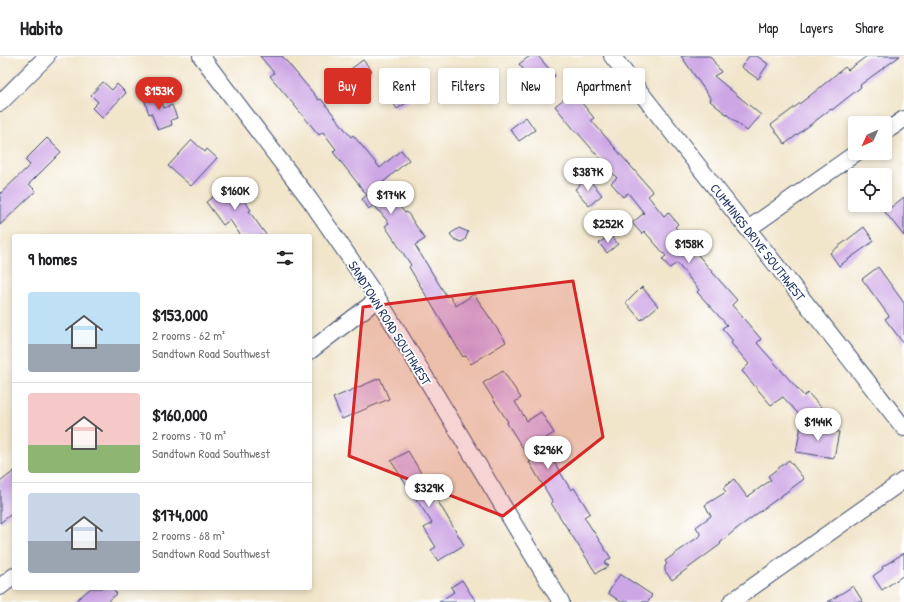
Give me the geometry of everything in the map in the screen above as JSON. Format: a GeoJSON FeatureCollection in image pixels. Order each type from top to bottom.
{"type":"FeatureCollection","features":[{"type":"Feature","properties":{"kind":"street"},"geometry":{"type":"LineString","coordinates":[[0,103],[48,56]]}},
{"type":"Feature","properties":{"kind":"street","name":"SANDTOWN ROAD SOUTHWEST"},"geometry":{"type":"LineString","coordinates":[[201,56],[310,200],[378,299],[561,602]]}},
{"type":"Feature","properties":{"kind":"street","name":"CUMMINGS DRIVE SOUTHWEST"},"geometry":{"type":"LineString","coordinates":[[612,56],[904,428]]}},
{"type":"Feature","properties":{"kind":"street"},"geometry":{"type":"LineString","coordinates":[[892,127],[904,119]]}},
{"type":"Feature","properties":{"kind":"street"},"geometry":{"type":"LineString","coordinates":[[748,229],[848,159]]}},
{"type":"Feature","properties":{"kind":"street"},"geometry":{"type":"LineString","coordinates":[[312,349],[378,299]]}},
{"type":"Feature","properties":{"kind":"street"},"geometry":{"type":"LineString","coordinates":[[732,602],[904,480]]}},
{"type":"Feature","properties":{"kind":"street"},"geometry":{"type":"LineString","coordinates":[[0,587],[12,578]]}},
{"type":"Feature","properties":{"kind":"highlighted area"},"geometry":{"type":"Polygon","coordinates":[[[573,281],[603,437],[503,516],[349,456],[363,307],[573,281]]]}},
{"type":"Feature","properties":{"kind":"building"},"geometry":{"type":"Polygon","coordinates":[[[260,56],[282,56],[319,100],[321,99],[351,137],[353,135],[380,168],[401,150],[409,160],[381,184],[405,213],[407,212],[425,239],[415,245],[447,297],[449,295],[456,306],[474,294],[506,342],[471,364],[466,356],[463,357],[409,267],[411,265],[385,226],[389,223],[374,205],[369,209],[362,199],[367,195],[333,152],[336,149],[323,132],[319,135],[270,76],[274,73],[260,56]]]}},
{"type":"Feature","properties":{"kind":"building"},"geometry":{"type":"Polygon","coordinates":[[[530,56],[538,56],[548,68],[522,68],[519,64],[530,56]]]}},
{"type":"Feature","properties":{"kind":"building"},"geometry":{"type":"Polygon","coordinates":[[[681,56],[710,56],[721,72],[714,76],[761,115],[747,131],[710,101],[711,99],[681,56]]]}},
{"type":"Feature","properties":{"kind":"building"},"geometry":{"type":"Polygon","coordinates":[[[749,56],[757,56],[768,64],[758,79],[741,67],[749,56]]]}},
{"type":"Feature","properties":{"kind":"building"},"geometry":{"type":"Polygon","coordinates":[[[867,56],[900,56],[860,85],[861,87],[832,110],[831,109],[785,144],[771,125],[845,67],[848,70],[867,56]]]}},
{"type":"Feature","properties":{"kind":"building"},"geometry":{"type":"Polygon","coordinates":[[[363,60],[370,68],[352,68],[363,60]]]}},
{"type":"Feature","properties":{"kind":"building"},"geometry":{"type":"Polygon","coordinates":[[[103,82],[112,90],[117,84],[126,93],[102,118],[92,108],[98,102],[91,95],[103,82]]]}},
{"type":"Feature","properties":{"kind":"building"},"geometry":{"type":"Polygon","coordinates":[[[158,91],[164,108],[172,105],[177,118],[171,120],[172,125],[158,130],[151,113],[149,114],[143,96],[158,91]]]}},
{"type":"Feature","properties":{"kind":"building"},"geometry":{"type":"Polygon","coordinates":[[[563,100],[563,104],[583,104],[594,118],[591,120],[653,192],[648,196],[664,216],[668,212],[678,224],[675,227],[737,300],[732,305],[761,339],[757,343],[804,396],[808,393],[821,407],[805,421],[783,397],[771,405],[742,371],[749,364],[731,343],[733,341],[722,328],[727,325],[697,292],[699,290],[677,263],[670,268],[662,259],[666,256],[644,231],[642,234],[632,223],[644,213],[628,193],[623,197],[611,183],[617,178],[555,106],[563,100]]]}},
{"type":"Feature","properties":{"kind":"building"},"geometry":{"type":"Polygon","coordinates":[[[394,104],[404,104],[397,109],[394,104]]]}},
{"type":"Feature","properties":{"kind":"building"},"geometry":{"type":"Polygon","coordinates":[[[526,117],[535,130],[519,141],[510,129],[526,117]]]}},
{"type":"Feature","properties":{"kind":"building"},"geometry":{"type":"Polygon","coordinates":[[[47,138],[61,152],[29,184],[36,191],[0,225],[0,194],[30,165],[25,160],[47,138]]]}},
{"type":"Feature","properties":{"kind":"building"},"geometry":{"type":"Polygon","coordinates":[[[192,140],[205,152],[207,149],[217,158],[191,186],[168,166],[192,140]]]}},
{"type":"Feature","properties":{"kind":"building"},"geometry":{"type":"Polygon","coordinates":[[[588,178],[602,195],[589,206],[575,189],[588,178]]]}},
{"type":"Feature","properties":{"kind":"building"},"geometry":{"type":"Polygon","coordinates":[[[228,179],[251,210],[249,211],[266,234],[240,234],[230,220],[223,225],[206,202],[222,190],[218,186],[228,179]]]}},
{"type":"Feature","properties":{"kind":"building"},"geometry":{"type":"Polygon","coordinates":[[[904,197],[904,236],[885,212],[892,212],[892,206],[904,197]]]}},
{"type":"Feature","properties":{"kind":"building"},"geometry":{"type":"Polygon","coordinates":[[[864,227],[874,241],[839,266],[830,253],[864,227]]]}},
{"type":"Feature","properties":{"kind":"building"},"geometry":{"type":"Polygon","coordinates":[[[459,228],[468,232],[465,240],[461,242],[454,239],[450,234],[459,228]]]}},
{"type":"Feature","properties":{"kind":"building"},"geometry":{"type":"Polygon","coordinates":[[[610,235],[618,244],[607,253],[599,243],[610,235]]]}},
{"type":"Feature","properties":{"kind":"building"},"geometry":{"type":"Polygon","coordinates":[[[878,267],[904,303],[904,344],[885,319],[889,316],[862,279],[878,267]]]}},
{"type":"Feature","properties":{"kind":"building"},"geometry":{"type":"Polygon","coordinates":[[[642,287],[658,306],[641,320],[626,303],[642,287]]]}},
{"type":"Feature","properties":{"kind":"building"},"geometry":{"type":"Polygon","coordinates":[[[503,371],[521,398],[515,402],[527,421],[541,412],[554,433],[541,441],[571,490],[574,488],[590,513],[584,517],[611,558],[604,563],[609,566],[596,573],[551,503],[553,502],[529,462],[531,461],[483,383],[503,371]]]}},
{"type":"Feature","properties":{"kind":"building"},"geometry":{"type":"Polygon","coordinates":[[[380,378],[389,399],[342,419],[333,398],[380,378]]]}},
{"type":"Feature","properties":{"kind":"building"},"geometry":{"type":"Polygon","coordinates":[[[801,426],[839,432],[834,458],[796,452],[801,426]]]}},
{"type":"Feature","properties":{"kind":"building"},"geometry":{"type":"Polygon","coordinates":[[[408,451],[464,545],[438,561],[431,550],[436,547],[424,528],[432,523],[391,461],[408,451]]]}},
{"type":"Feature","properties":{"kind":"building"},"geometry":{"type":"Polygon","coordinates":[[[789,460],[804,479],[735,530],[720,543],[721,544],[672,580],[665,571],[665,566],[667,564],[665,561],[701,535],[696,527],[711,516],[705,505],[726,492],[723,488],[734,479],[747,497],[771,480],[768,476],[789,460]]]}},
{"type":"Feature","properties":{"kind":"building"},"geometry":{"type":"Polygon","coordinates":[[[12,473],[12,514],[0,523],[0,482],[12,473]]]}},
{"type":"Feature","properties":{"kind":"building"},"geometry":{"type":"Polygon","coordinates":[[[904,553],[904,575],[882,590],[873,576],[883,569],[882,567],[904,553]]]}},
{"type":"Feature","properties":{"kind":"building"},"geometry":{"type":"Polygon","coordinates":[[[620,574],[652,595],[648,602],[621,602],[608,593],[620,574]]]}},
{"type":"Feature","properties":{"kind":"building"},"geometry":{"type":"Polygon","coordinates":[[[462,580],[476,602],[439,602],[454,592],[451,587],[462,580]]]}},
{"type":"Feature","properties":{"kind":"building"},"geometry":{"type":"Polygon","coordinates":[[[853,586],[863,602],[828,602],[853,586]]]}},
{"type":"Feature","properties":{"kind":"building"},"geometry":{"type":"Polygon","coordinates":[[[89,590],[114,590],[117,594],[107,602],[74,602],[89,590]]]}}]}
